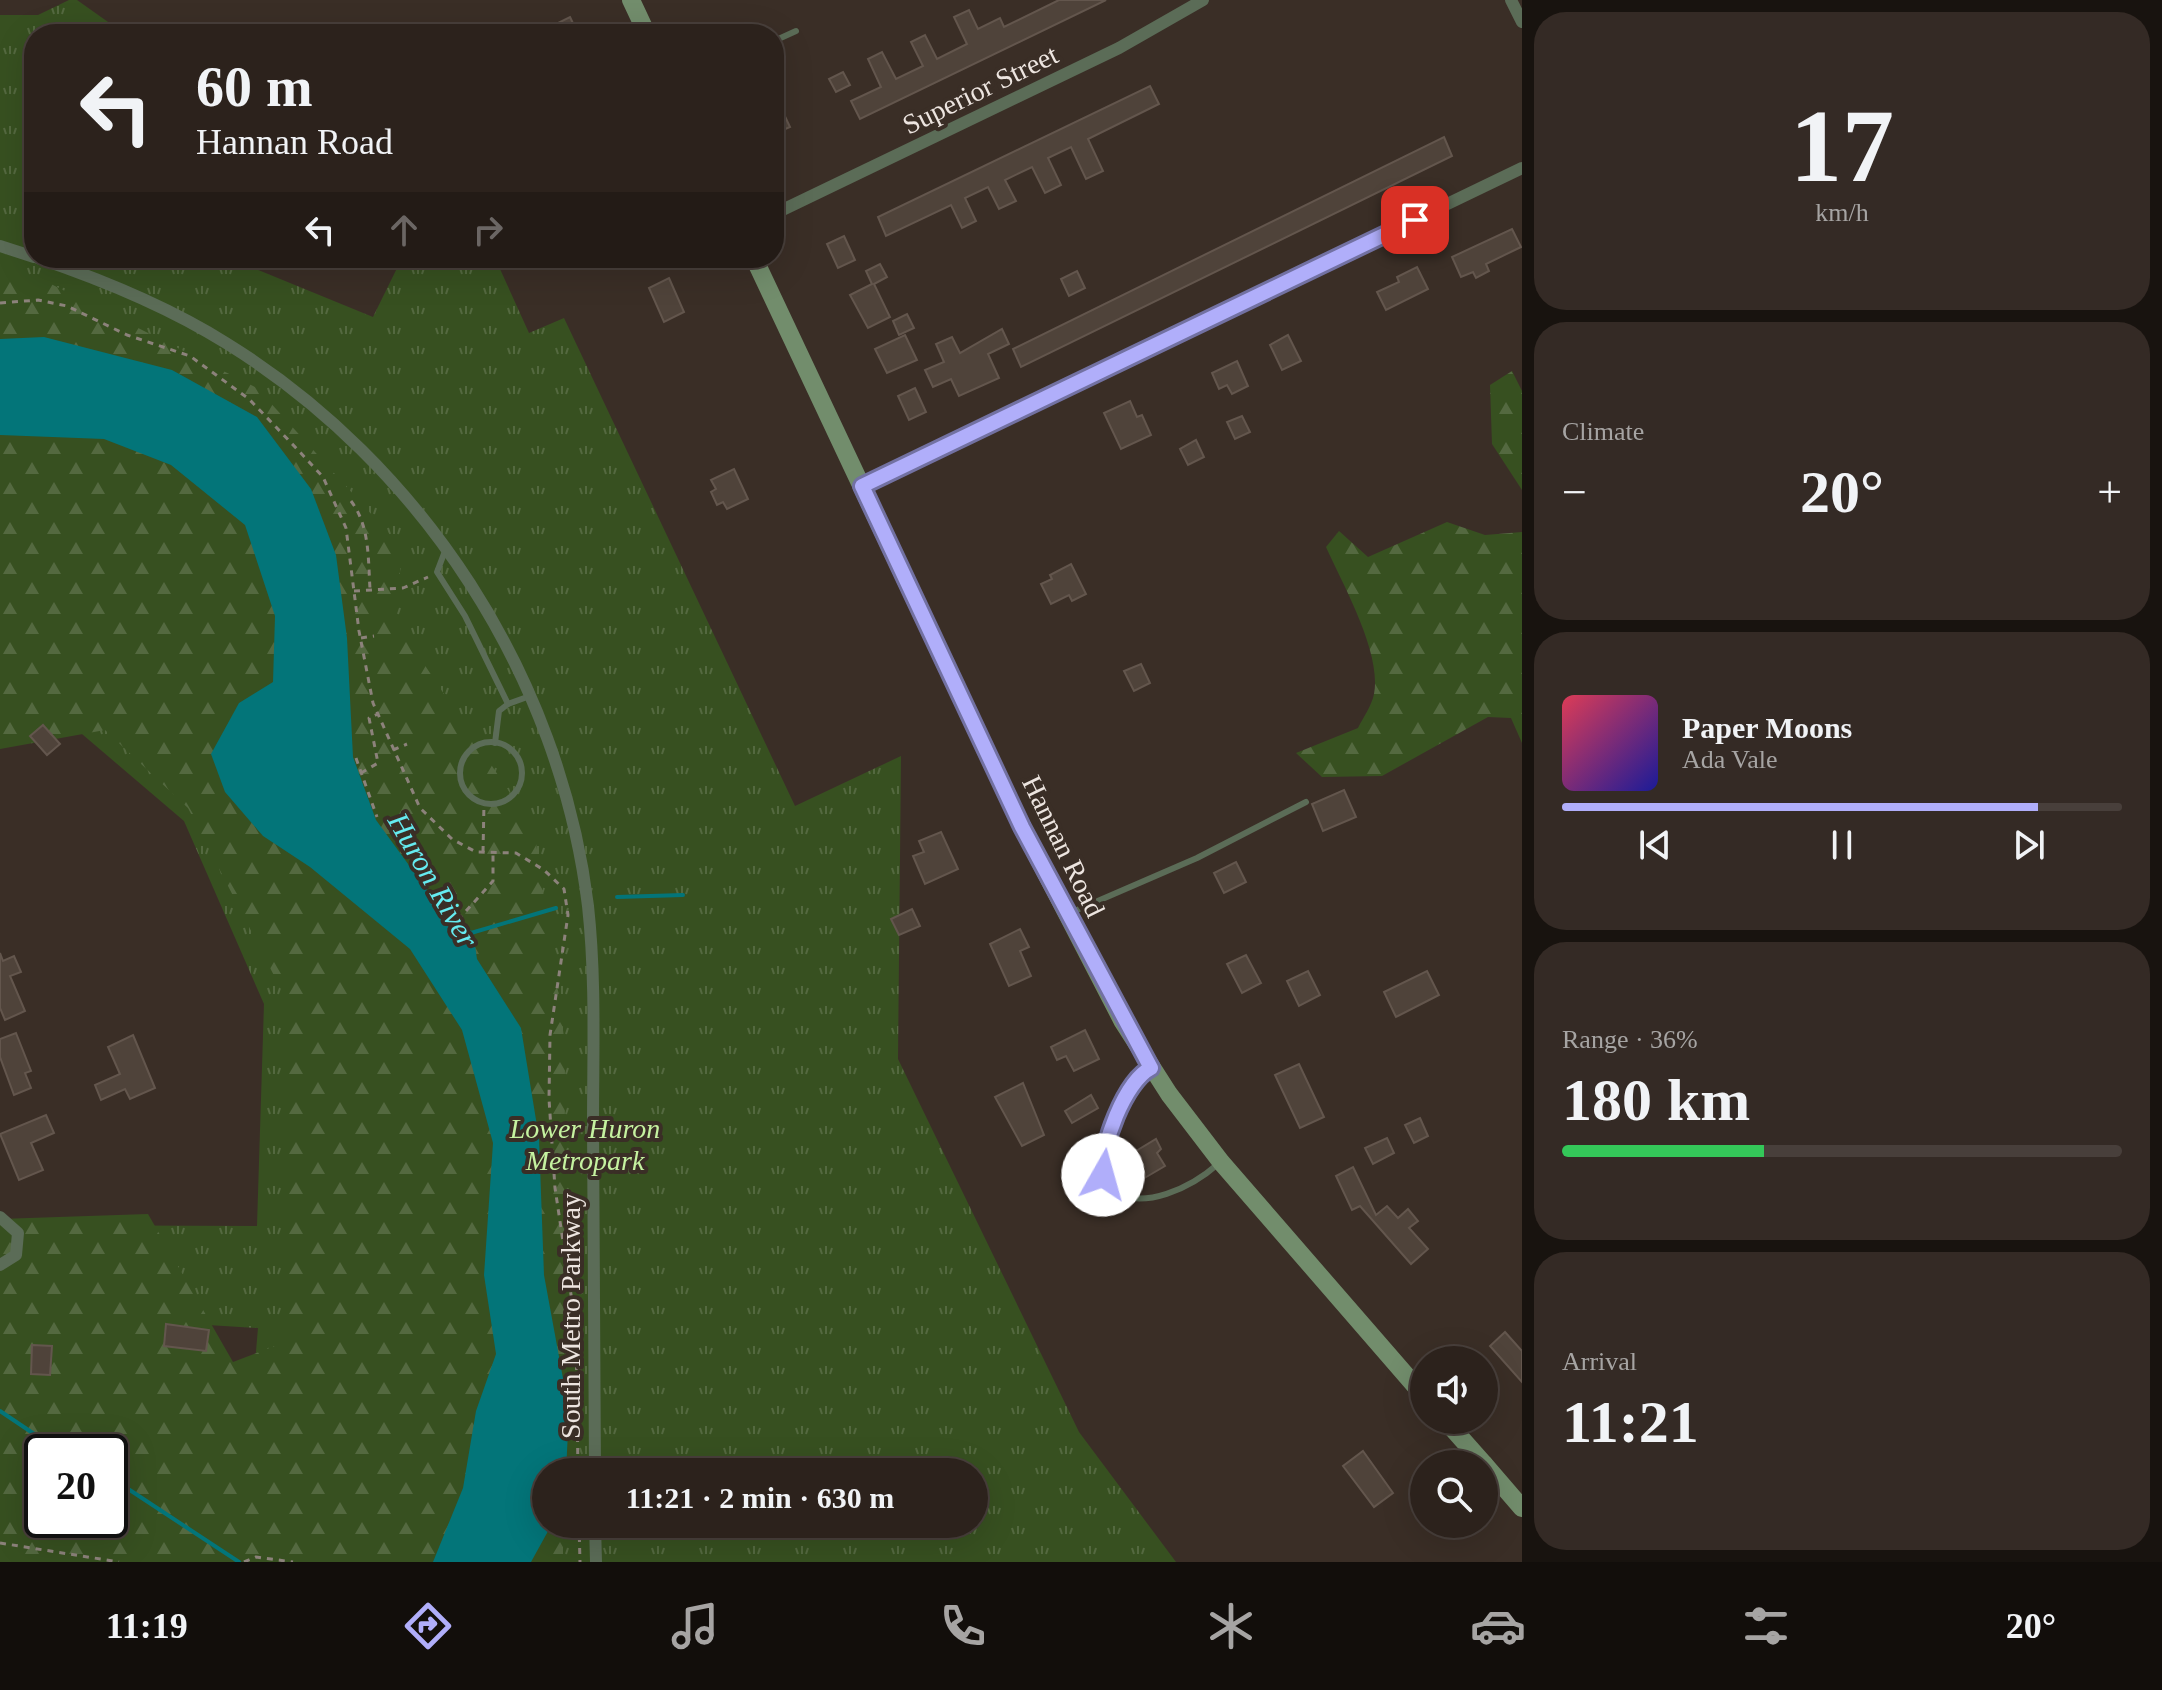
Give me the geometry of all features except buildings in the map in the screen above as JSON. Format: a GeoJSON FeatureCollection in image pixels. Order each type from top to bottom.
{"type":"FeatureCollection","features":[{"type":"Feature","properties":{"kind":"street"},"geometry":{"type":"LineString","coordinates":[[631,0],[642,24]]}},
{"type":"Feature","properties":{"kind":"street","name":"Superior Street"},"geometry":{"type":"LineString","coordinates":[[784,209],[1119,48],[1203,0]]}},
{"type":"Feature","properties":{"kind":"street"},"geometry":{"type":"LineString","coordinates":[[1511,0],[1522,22]]}},
{"type":"Feature","properties":{"kind":"street"},"geometry":{"type":"LineString","coordinates":[[862,486],[1522,168]]}},
{"type":"Feature","properties":{"kind":"street","name":"South Metro Parkway"},"geometry":{"type":"LineString","coordinates":[[0,246],[24,253]]}},
{"type":"Feature","properties":{"kind":"street","name":"South Metro Parkway"},"geometry":{"type":"LineString","coordinates":[[64,268],[148,301],[255,362],[350,439],[402,492],[446,547],[492,620],[530,696],[552,754],[575,838],[591,945],[595,1458]]}},
{"type":"Feature","properties":{"kind":"street","name":"Hannan Road"},"geometry":{"type":"LineString","coordinates":[[759,268],[1066,914],[1151,1068],[1221,1162],[1410,1380]]}},
{"type":"Feature","properties":{"kind":"street"},"geometry":{"type":"LineString","coordinates":[[0,1217],[18,1233],[16,1255],[0,1265]]}},
{"type":"Feature","properties":{"kind":"street"},"geometry":{"type":"LineString","coordinates":[[1457,1434],[1472,1450]]}},
{"type":"Feature","properties":{"kind":"street"},"geometry":{"type":"LineString","coordinates":[[1498,1480],[1522,1508]]}},
{"type":"Feature","properties":{"kind":"street"},"geometry":{"type":"LineString","coordinates":[[595,1538],[596,1562]]}},
{"type":"Feature","properties":{"kind":"lane"},"geometry":{"type":"LineString","coordinates":[[784,36],[796,31]]}},
{"type":"Feature","properties":{"kind":"lane"},"geometry":{"type":"LineString","coordinates":[[446,547],[437,572],[465,616],[508,704]]}},
{"type":"Feature","properties":{"kind":"lane"},"geometry":{"type":"LineString","coordinates":[[495,743],[499,711],[530,696]]}},
{"type":"Feature","properties":{"kind":"lane"},"geometry":{"type":"LineString","coordinates":[[495,743],[510,748],[517,756],[522,776],[513,794],[505,800],[484,803],[464,787],[461,768],[470,750],[495,743]]}},
{"type":"Feature","properties":{"kind":"lane"},"geometry":{"type":"LineString","coordinates":[[1066,914],[1197,858],[1306,802]]}},
{"type":"Feature","properties":{"kind":"lane"},"geometry":{"type":"LineString","coordinates":[[1151,1068],[1137,1075],[1105,1141],[1101,1157],[1110,1190],[1130,1198],[1155,1196],[1202,1178],[1221,1162]]}},
{"type":"Feature","properties":{"kind":"path"},"geometry":{"type":"LineString","coordinates":[[0,303],[38,300],[67,306],[127,335],[190,356],[249,399],[323,477],[346,528],[361,638],[378,714],[420,808],[452,839],[483,852],[516,853],[544,870],[564,889],[568,915],[550,1035],[549,1099],[555,1188],[576,1328],[578,1458]]}},
{"type":"Feature","properties":{"kind":"path"},"geometry":{"type":"LineString","coordinates":[[351,501],[359,512],[367,536],[370,589]]}},
{"type":"Feature","properties":{"kind":"path"},"geometry":{"type":"LineString","coordinates":[[354,591],[403,588],[437,572]]}},
{"type":"Feature","properties":{"kind":"path"},"geometry":{"type":"LineString","coordinates":[[361,638],[374,636]]}},
{"type":"Feature","properties":{"kind":"path"},"geometry":{"type":"LineString","coordinates":[[361,773],[378,763],[369,718],[378,714]]}},
{"type":"Feature","properties":{"kind":"path"},"geometry":{"type":"LineString","coordinates":[[393,750],[407,744]]}},
{"type":"Feature","properties":{"kind":"path"},"geometry":{"type":"LineString","coordinates":[[356,758],[377,817]]}},
{"type":"Feature","properties":{"kind":"path"},"geometry":{"type":"LineString","coordinates":[[483,852],[484,803]]}},
{"type":"Feature","properties":{"kind":"path"},"geometry":{"type":"LineString","coordinates":[[458,920],[493,881],[493,852]]}},
{"type":"Feature","properties":{"kind":"path"},"geometry":{"type":"LineString","coordinates":[[579,1538],[580,1562]]}},
{"type":"Feature","properties":{"kind":"path"},"geometry":{"type":"LineString","coordinates":[[0,1543],[119,1562]]}},
{"type":"Feature","properties":{"kind":"path"},"geometry":{"type":"LineString","coordinates":[[244,1562],[256,1557],[293,1562]]}},
{"type":"Feature","properties":{"kind":"green space","name":"Lower Huron Metropark"},"geometry":{"type":"Polygon","coordinates":[[[69,0],[77,0],[111,24],[24,24],[24,268],[253,268],[373,317],[397,268],[500,268],[529,333],[564,318],[795,806],[901,756],[898,1059],[1079,1432],[1176,1562],[0,1562],[0,1502],[24,1512],[24,1538],[128,1538],[128,1523],[240,1540],[258,1328],[0,1312],[0,1225],[257,1226],[264,1004],[184,821],[48,705],[0,737],[0,15],[38,15],[69,0]]]}},
{"type":"Feature","properties":{"kind":"green space"},"geometry":{"type":"Polygon","coordinates":[[[0,271],[49,283],[257,388],[402,548],[396,622],[534,829],[565,1044],[564,1458],[532,1458],[532,1538],[563,1538],[563,1562],[0,1562],[0,1219],[148,1214],[233,1362],[285,1342],[285,997],[188,808],[105,730],[0,749],[0,271]]]}},
{"type":"Feature","properties":{"kind":"green space"},"geometry":{"type":"Polygon","coordinates":[[[1512,371],[1522,391],[1522,490],[1492,444],[1490,385],[1512,371]]]}},
{"type":"Feature","properties":{"kind":"green space"},"geometry":{"type":"Polygon","coordinates":[[[1447,522],[1485,535],[1522,532],[1522,743],[1511,718],[1488,717],[1382,776],[1322,777],[1296,753],[1358,728],[1373,698],[1375,677],[1367,639],[1326,547],[1339,531],[1368,557],[1447,522]]]}},
{"type":"Feature","properties":{"kind":"water"},"geometry":{"type":"Polygon","coordinates":[[[44,337],[172,370],[257,417],[311,489],[336,555],[347,638],[353,757],[376,820],[438,905],[473,932],[477,959],[521,1028],[539,1138],[544,1275],[569,1411],[567,1458],[532,1458],[532,1538],[544,1538],[531,1562],[433,1562],[463,1488],[476,1411],[496,1354],[484,1275],[493,1143],[462,1030],[410,949],[310,867],[263,836],[225,792],[211,754],[239,703],[273,682],[275,616],[245,525],[171,465],[104,439],[0,435],[0,339],[44,337]]]}},
{"type":"Feature","properties":{"kind":"waterway"},"geometry":{"type":"LineString","coordinates":[[617,897],[683,895]]}},
{"type":"Feature","properties":{"kind":"waterway","name":"Huron River"},"geometry":{"type":"LineString","coordinates":[[471,933],[556,908]]}},
{"type":"Feature","properties":{"kind":"waterway"},"geometry":{"type":"LineString","coordinates":[[0,1411],[34,1434]]}},
{"type":"Feature","properties":{"kind":"waterway"},"geometry":{"type":"LineString","coordinates":[[128,1489],[239,1562]]}},
{"type":"Feature","properties":{"kind":"route"},"geometry":{"type":"LineString","coordinates":[[1103,1175],[1101,1157],[1105,1141],[1137,1075],[1151,1068],[1123,1022],[1022,827],[862,486],[1415,220]]}}]}
